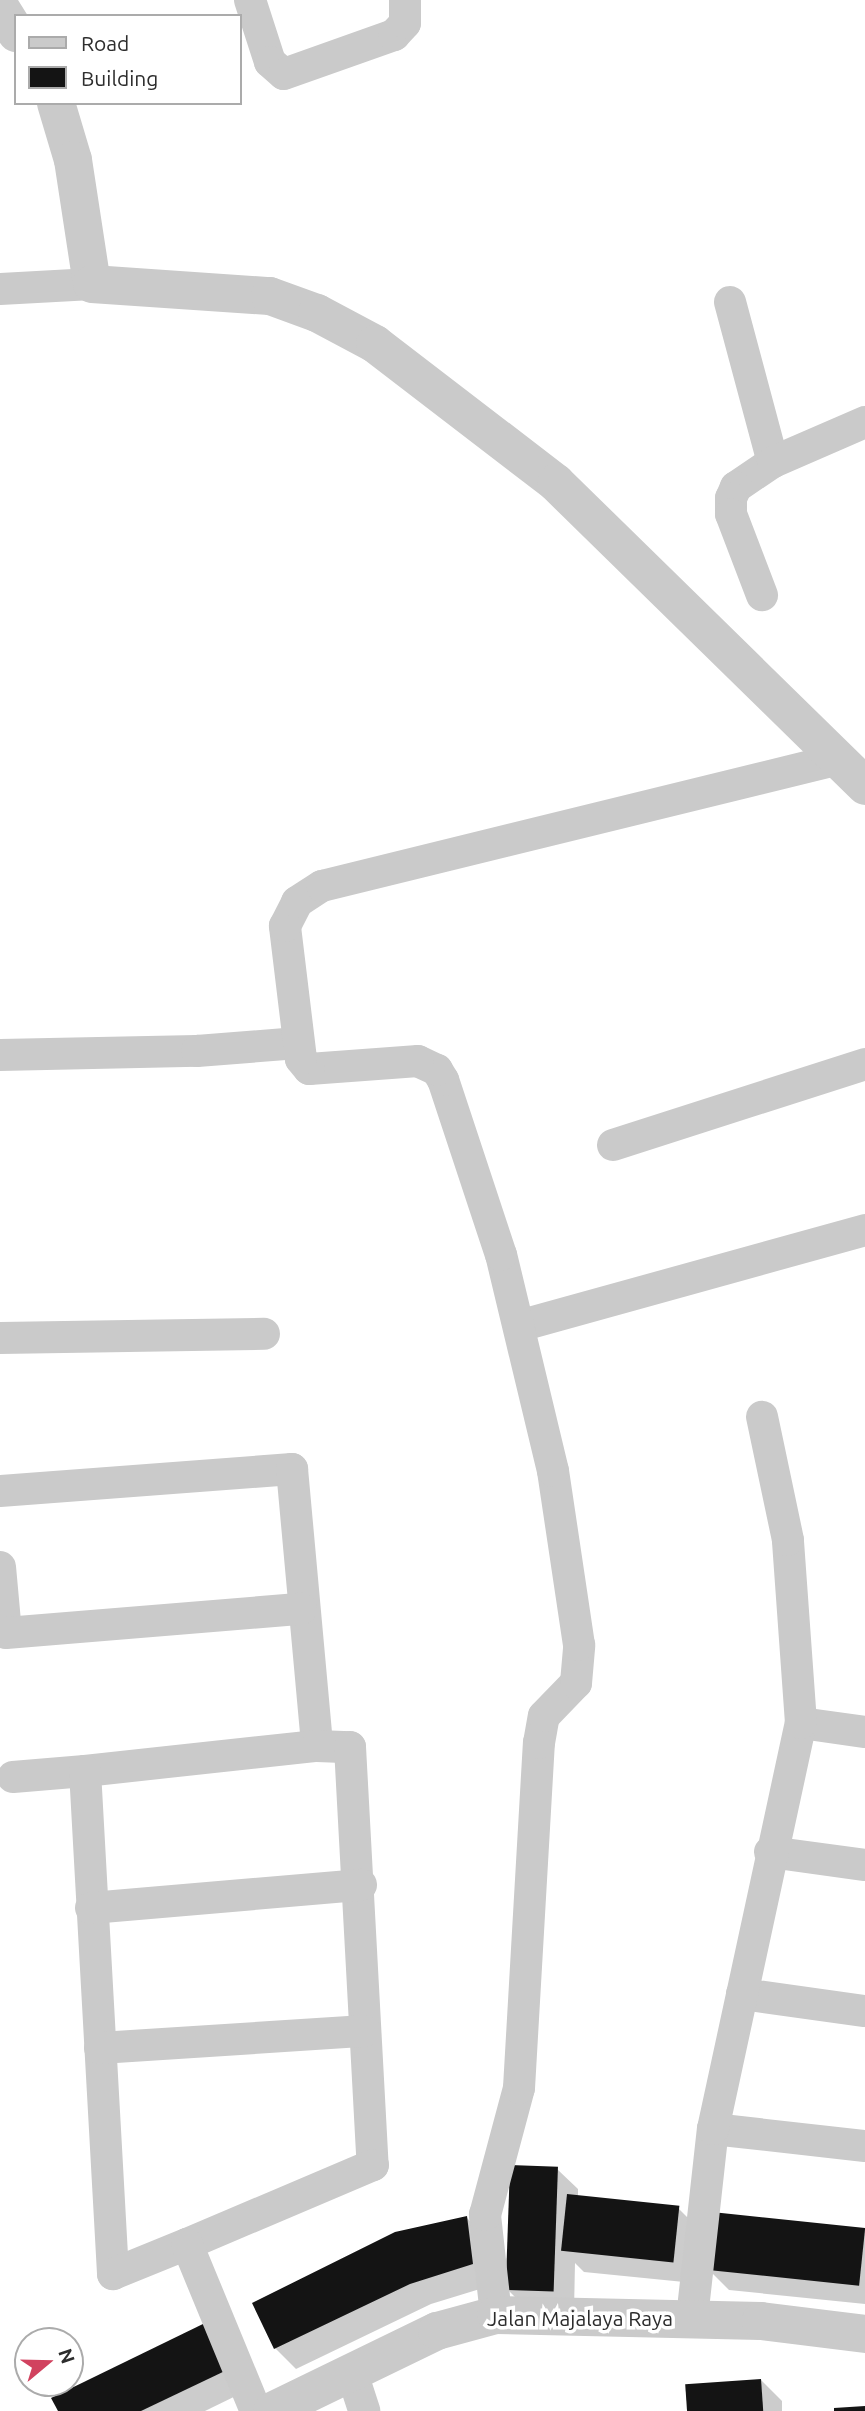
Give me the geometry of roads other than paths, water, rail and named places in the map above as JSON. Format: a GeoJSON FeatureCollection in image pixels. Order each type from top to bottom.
{"type":"FeatureCollection","features":[{"type":"Feature","properties":{"kind":"street"},"geometry":{"type":"LineString","coordinates":[[250,0],[270,62],[284,74],[394,35],[405,23],[405,0]]}},
{"type":"Feature","properties":{"kind":"street"},"geometry":{"type":"LineString","coordinates":[[0,7],[14,30]]}},
{"type":"Feature","properties":{"kind":"street"},"geometry":{"type":"LineString","coordinates":[[57,105],[73,160],[92,284]]}},
{"type":"Feature","properties":{"kind":"street"},"geometry":{"type":"LineString","coordinates":[[0,289],[92,284],[270,296],[317,313],[374,344],[556,483],[852,773]]}},
{"type":"Feature","properties":{"kind":"street"},"geometry":{"type":"LineString","coordinates":[[730,302],[773,462]]}},
{"type":"Feature","properties":{"kind":"street"},"geometry":{"type":"LineString","coordinates":[[762,595],[732,514],[731,498],[736,487],[773,462],[865,422]]}},
{"type":"Feature","properties":{"kind":"street"},"geometry":{"type":"LineString","coordinates":[[496,2315],[485,2216],[519,2088],[539,1743],[544,1716],[576,1683],[579,1645],[553,1471],[519,1326],[496,1243],[437,1070],[418,1061],[309,1069],[301,1059],[298,1043],[285,926],[290,912],[309,891],[852,773]]}},
{"type":"Feature","properties":{"kind":"street"},"geometry":{"type":"LineString","coordinates":[[0,1055],[298,1043]]}},
{"type":"Feature","properties":{"kind":"street"},"geometry":{"type":"LineString","coordinates":[[613,1145],[865,1064]]}},
{"type":"Feature","properties":{"kind":"street"},"geometry":{"type":"LineString","coordinates":[[519,1326],[865,1230]]}},
{"type":"Feature","properties":{"kind":"street"},"geometry":{"type":"LineString","coordinates":[[0,1338],[264,1334]]}},
{"type":"Feature","properties":{"kind":"street"},"geometry":{"type":"LineString","coordinates":[[692,2318],[713,2129],[770,1852],[801,1723],[788,1539],[762,1417]]}},
{"type":"Feature","properties":{"kind":"street"},"geometry":{"type":"LineString","coordinates":[[0,1491],[292,1469],[301,1609],[317,1746]]}},
{"type":"Feature","properties":{"kind":"street"},"geometry":{"type":"LineString","coordinates":[[0,1566],[6,1633],[301,1609]]}},
{"type":"Feature","properties":{"kind":"street"},"geometry":{"type":"LineString","coordinates":[[801,1723],[865,1732]]}},
{"type":"Feature","properties":{"kind":"street"},"geometry":{"type":"LineString","coordinates":[[13,1777],[317,1746],[350,1747],[361,1885],[364,2031],[373,2165],[113,2274],[85,1771]]}},
{"type":"Feature","properties":{"kind":"street"},"geometry":{"type":"LineString","coordinates":[[770,1852],[865,1864]]}},
{"type":"Feature","properties":{"kind":"street"},"geometry":{"type":"LineString","coordinates":[[91,1908],[361,1885]]}},
{"type":"Feature","properties":{"kind":"street"},"geometry":{"type":"LineString","coordinates":[[742,1994],[865,2011]]}},
{"type":"Feature","properties":{"kind":"street"},"geometry":{"type":"LineString","coordinates":[[100,2048],[364,2031]]}},
{"type":"Feature","properties":{"kind":"street"},"geometry":{"type":"LineString","coordinates":[[713,2129],[865,2146]]}},
{"type":"Feature","properties":{"kind":"street"},"geometry":{"type":"LineString","coordinates":[[187,2244],[256,2411]]}},
{"type":"Feature","properties":{"kind":"street","name":"Jalan Majalaya Raya"},"geometry":{"type":"LineString","coordinates":[[272,2411],[437,2332],[496,2315],[761,2321],[865,2334]]}},
{"type":"Feature","properties":{"kind":"street"},"geometry":{"type":"LineString","coordinates":[[352,2373],[364,2411]]}}]}
